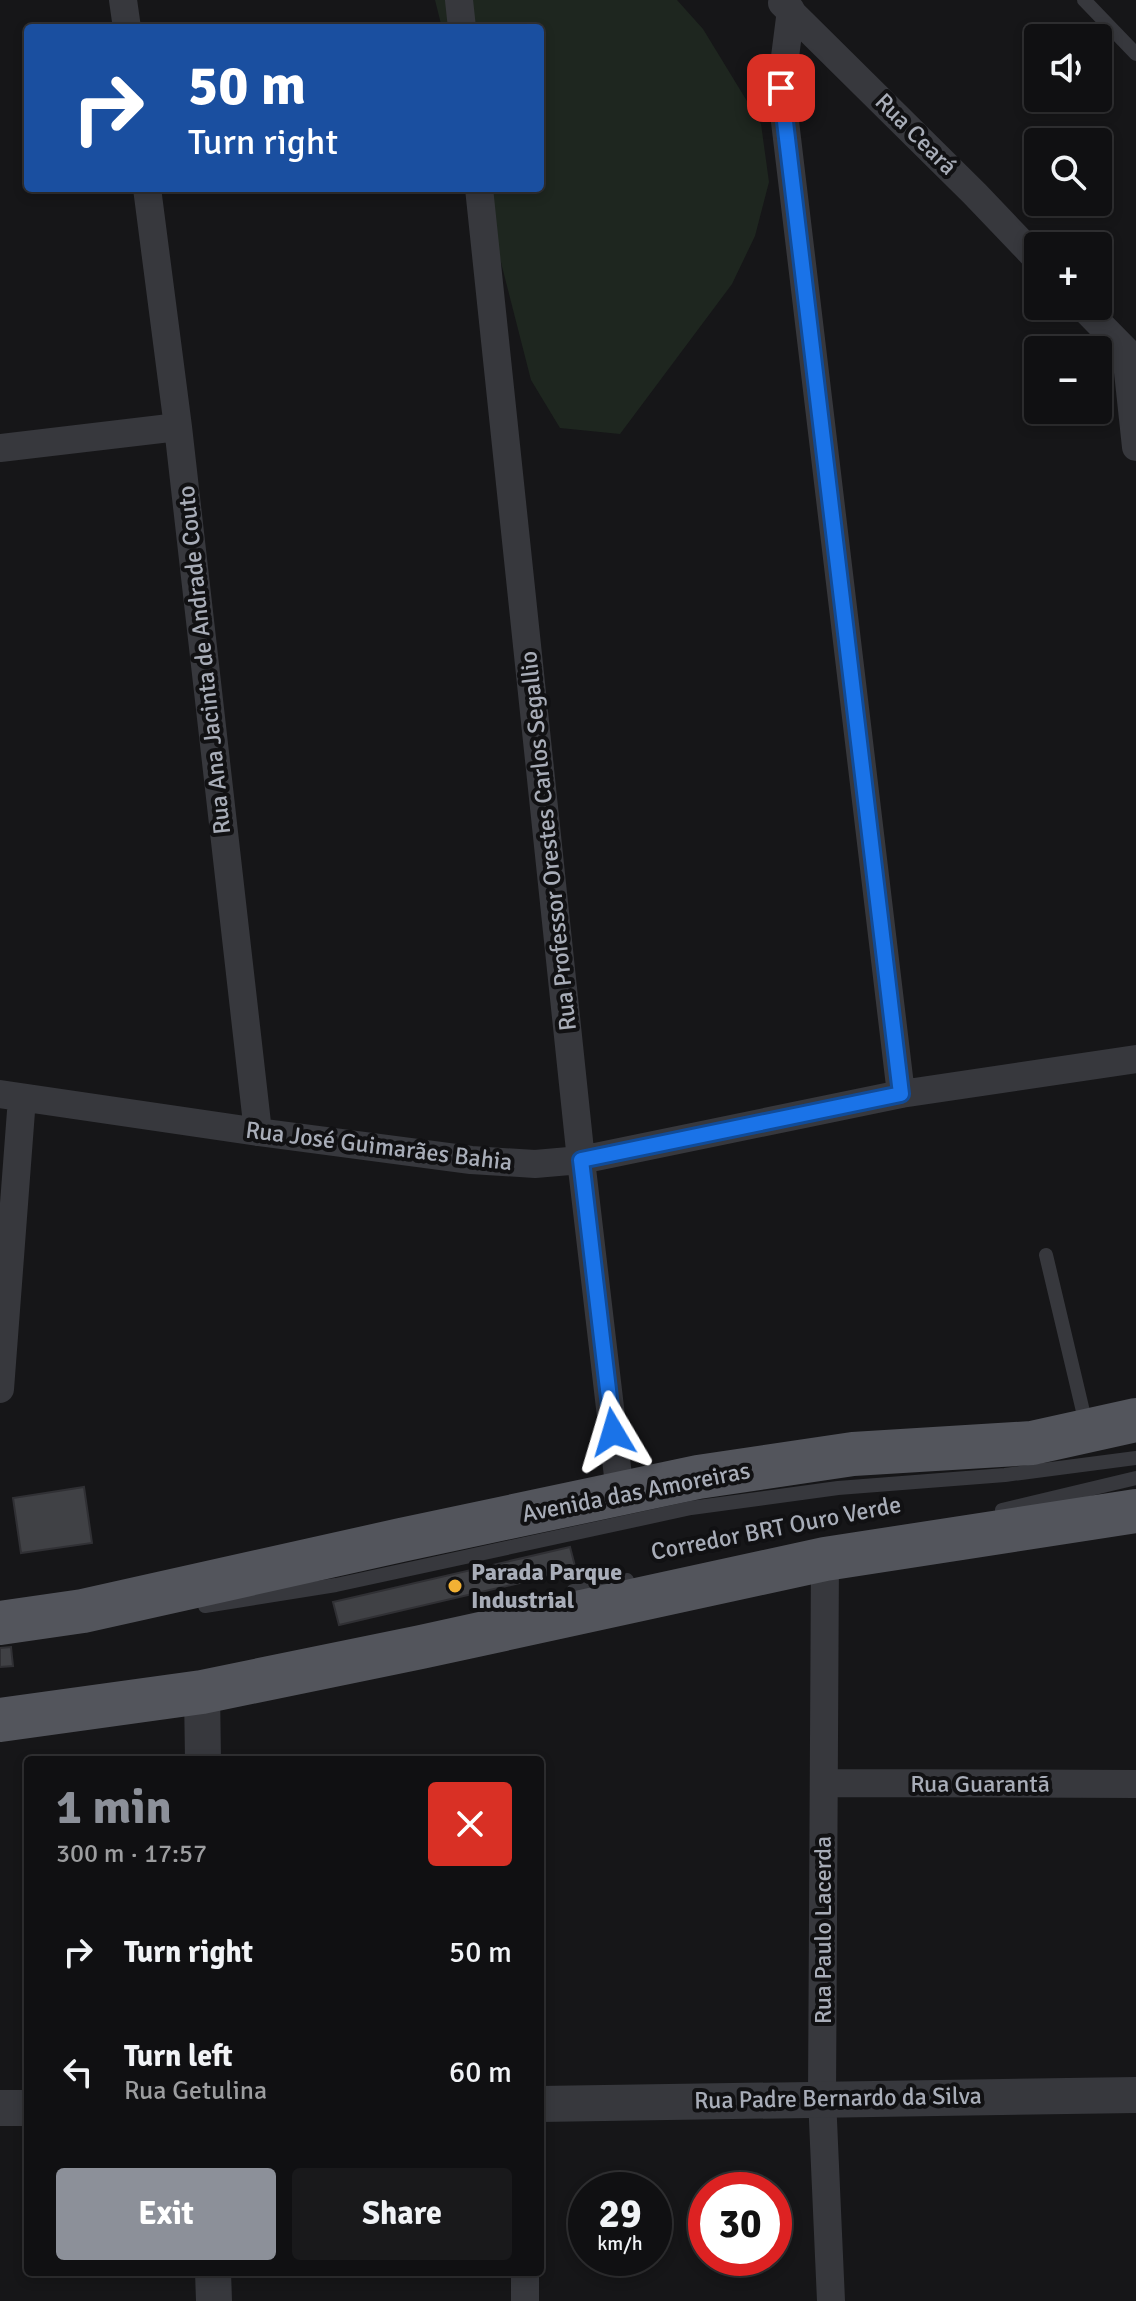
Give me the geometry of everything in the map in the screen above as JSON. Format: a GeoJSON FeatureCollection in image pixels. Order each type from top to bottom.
{"type":"FeatureCollection","features":[{"type":"Feature","properties":{"kind":"main road","name":"Avenida das Amoreiras"},"geometry":{"type":"LineString","coordinates":[[0,1623],[83,1611],[698,1477],[853,1454],[1032,1443],[1136,1420]]}},
{"type":"Feature","properties":{"kind":"main road"},"geometry":{"type":"LineString","coordinates":[[0,1720],[202,1692],[825,1559],[1136,1511]]}},
{"type":"Feature","properties":{"kind":"street"},"geometry":{"type":"LineString","coordinates":[[123,0],[126,24]]}},
{"type":"Feature","properties":{"kind":"street"},"geometry":{"type":"LineString","coordinates":[[459,0],[462,24]]}},
{"type":"Feature","properties":{"kind":"street"},"geometry":{"type":"LineString","coordinates":[[785,5],[781,88],[901,1094]]}},
{"type":"Feature","properties":{"kind":"street","name":"Rua Ceará"},"geometry":{"type":"LineString","coordinates":[[785,5],[1024,246]]}},
{"type":"Feature","properties":{"kind":"street","name":"Rua Ana Jacinta de Andrade Couto"},"geometry":{"type":"LineString","coordinates":[[148,192],[178,427],[258,1132]]}},
{"type":"Feature","properties":{"kind":"street","name":"Rua Professor Orestes Carlos Segallio"},"geometry":{"type":"LineString","coordinates":[[479,192],[581,1160],[620,1493]]}},
{"type":"Feature","properties":{"kind":"street"},"geometry":{"type":"LineString","coordinates":[[1095,320],[1131,357],[1136,447]]}},
{"type":"Feature","properties":{"kind":"street"},"geometry":{"type":"LineString","coordinates":[[0,448],[178,427]]}},
{"type":"Feature","properties":{"kind":"street","name":"Rua José Guimarães Bahia"},"geometry":{"type":"LineString","coordinates":[[11,1096],[471,1160],[535,1164],[581,1160],[901,1094],[1136,1059]]}},
{"type":"Feature","properties":{"kind":"street"},"geometry":{"type":"LineString","coordinates":[[0,1389],[11,1096]]}},
{"type":"Feature","properties":{"kind":"street","name":"Rua Paulo Lacerda"},"geometry":{"type":"LineString","coordinates":[[825,1559],[822,2098],[831,2301]]}},
{"type":"Feature","properties":{"kind":"street"},"geometry":{"type":"LineString","coordinates":[[202,1692],[203,1756]]}},
{"type":"Feature","properties":{"kind":"street","name":"Rua Guarantã"},"geometry":{"type":"LineString","coordinates":[[824,1783],[1136,1784]]}},
{"type":"Feature","properties":{"kind":"street","name":"Rua Padre Bernardo da Silva"},"geometry":{"type":"LineString","coordinates":[[544,2104],[1136,2095]]}},
{"type":"Feature","properties":{"kind":"street"},"geometry":{"type":"LineString","coordinates":[[0,2108],[24,2108]]}},
{"type":"Feature","properties":{"kind":"street"},"geometry":{"type":"LineString","coordinates":[[213,2276],[214,2301]]}},
{"type":"Feature","properties":{"kind":"street"},"geometry":{"type":"LineString","coordinates":[[525,2276],[525,2301]]}},
{"type":"Feature","properties":{"kind":"lane"},"geometry":{"type":"LineString","coordinates":[[1084,0],[1136,54]]}},
{"type":"Feature","properties":{"kind":"lane"},"geometry":{"type":"LineString","coordinates":[[1046,1255],[1087,1429]]}},
{"type":"Feature","properties":{"kind":"lane","name":"Corredor BRT Ouro Verde"},"geometry":{"type":"LineString","coordinates":[[191,1608],[336,1585],[691,1508],[838,1488],[1005,1475],[1136,1458]]}},
{"type":"Feature","properties":{"kind":"lane"},"geometry":{"type":"LineString","coordinates":[[994,1512],[1136,1478]]}},
{"type":"Feature","properties":{"kind":"lane","name":"Corredor BRT Ouro Verde"},"geometry":{"type":"LineString","coordinates":[[552,1596],[643,1576]]}},
{"type":"Feature","properties":{"kind":"shaded area"},"geometry":{"type":"Polygon","coordinates":[[[435,0],[677,0],[703,29],[761,124],[769,182],[755,236],[732,284],[620,434],[560,428],[531,380],[483,192],[544,192],[544,24],[441,24],[435,0]]]}},
{"type":"Feature","properties":{"kind":"building"},"geometry":{"type":"Polygon","coordinates":[[[84,1487],[92,1543],[21,1553],[13,1498],[84,1487]]]}},
{"type":"Feature","properties":{"kind":"building","name":"Parada Parque Industrial"},"geometry":{"type":"Polygon","coordinates":[[[570,1547],[576,1570],[339,1625],[333,1602],[570,1547]]]}},
{"type":"Feature","properties":{"kind":"building"},"geometry":{"type":"Polygon","coordinates":[[[11,1647],[13,1666],[0,1667],[0,1648],[11,1647]]]}},
{"type":"Feature","properties":{"kind":"place","name":"Parada Parque Industrial"},"geometry":{"type":"Point","coordinates":[455,1586]}},
{"type":"Feature","properties":{"kind":"route"},"geometry":{"type":"LineString","coordinates":[[613,1432],[581,1160],[901,1094],[781,88]]}}]}
